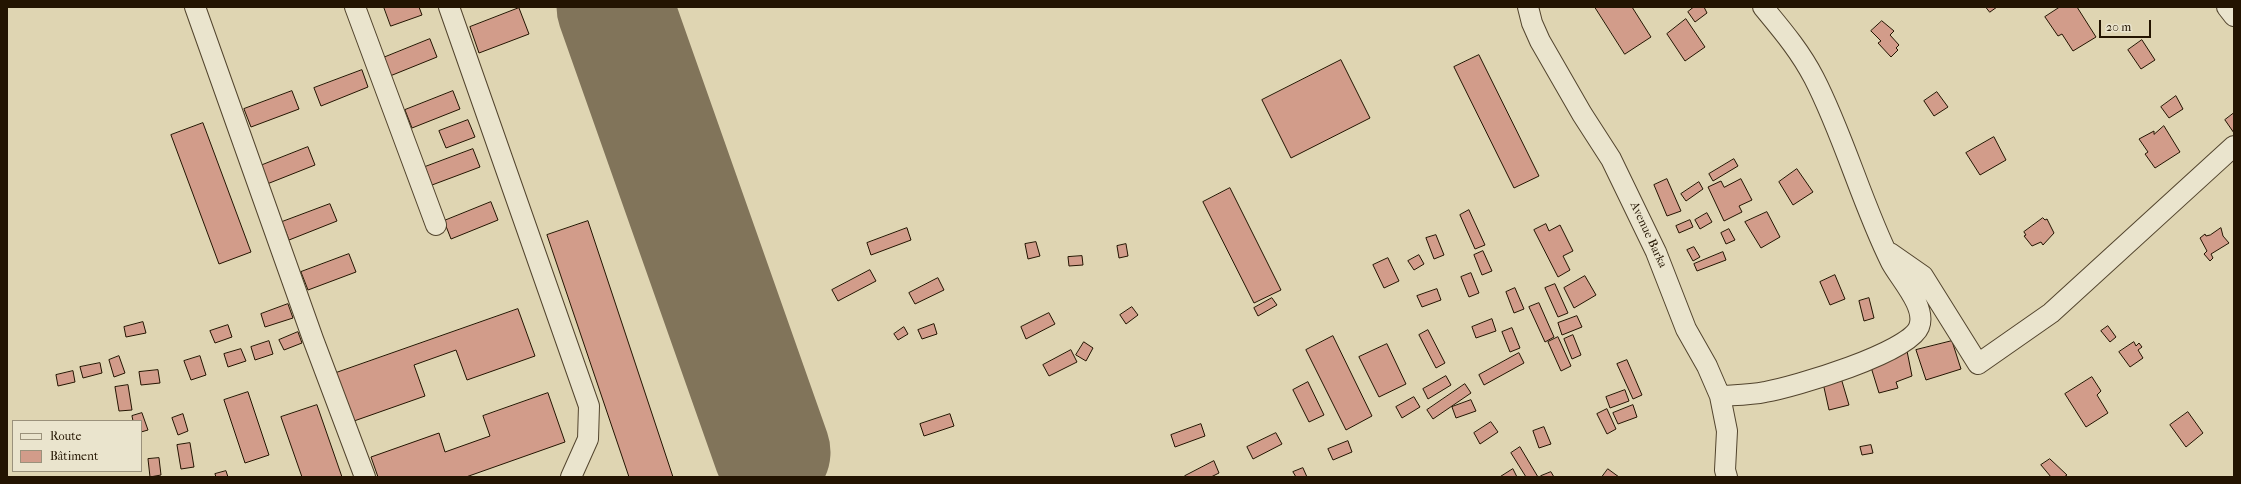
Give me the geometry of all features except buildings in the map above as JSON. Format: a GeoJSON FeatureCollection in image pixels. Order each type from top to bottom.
{"type":"FeatureCollection","features":[{"type":"Feature","properties":{"kind":"street"},"geometry":{"type":"LineString","coordinates":[[195,7],[313,339],[365,477]]}},
{"type":"Feature","properties":{"kind":"street"},"geometry":{"type":"LineString","coordinates":[[355,7],[436,226]]}},
{"type":"Feature","properties":{"kind":"street"},"geometry":{"type":"LineString","coordinates":[[449,7],[590,406],[588,440],[571,477]]}},
{"type":"Feature","properties":{"kind":"street","name":"Avenue Barka"},"geometry":{"type":"LineString","coordinates":[[1528,7],[1532,23],[1540,41],[1611,159],[1656,252],[1686,329],[1707,366],[1720,396],[1727,431],[1725,470],[1727,477]]}},
{"type":"Feature","properties":{"kind":"street"},"geometry":{"type":"LineString","coordinates":[[1720,396],[1764,392],[1795,385],[1845,369],[1904,342],[1914,335],[1919,327],[1921,318],[1917,306],[1887,251],[1815,79],[1795,45],[1763,7]]}},
{"type":"Feature","properties":{"kind":"street"},"geometry":{"type":"LineString","coordinates":[[2227,7],[2234,16]]}},
{"type":"Feature","properties":{"kind":"street"},"geometry":{"type":"LineString","coordinates":[[1887,251],[1924,276],[1978,364],[2051,313],[2234,146]]}},
{"type":"Feature","properties":{"kind":"runway"},"geometry":{"type":"LineString","coordinates":[[615,7],[772,452]]}}]}
